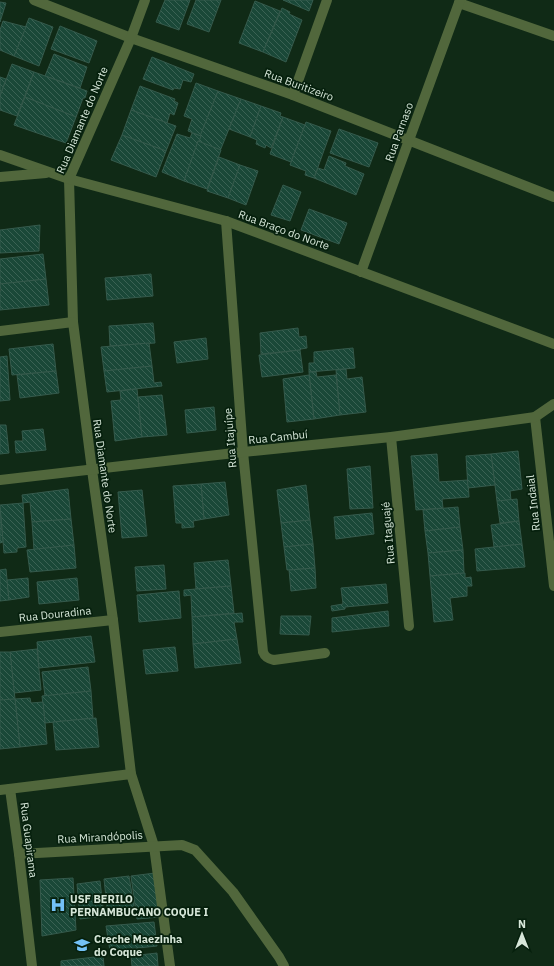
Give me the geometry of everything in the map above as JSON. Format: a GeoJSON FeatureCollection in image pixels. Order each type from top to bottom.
{"type":"FeatureCollection","features":[{"type":"Feature","properties":{"kind":"street","name":"Rua Buritizeiro"},"geometry":{"type":"LineString","coordinates":[[34,0],[130,38],[293,95],[554,197]]}},
{"type":"Feature","properties":{"kind":"street","name":"Rua Diamante do Norte"},"geometry":{"type":"LineString","coordinates":[[145,0],[69,178],[73,322],[113,620],[130,774],[154,846],[170,966]]}},
{"type":"Feature","properties":{"kind":"street"},"geometry":{"type":"LineString","coordinates":[[293,95],[327,0]]}},
{"type":"Feature","properties":{"kind":"street"},"geometry":{"type":"LineString","coordinates":[[459,2],[554,36]]}},
{"type":"Feature","properties":{"kind":"street","name":"Rua Parnaso"},"geometry":{"type":"LineString","coordinates":[[361,272],[459,2]]}},
{"type":"Feature","properties":{"kind":"street","name":"Rua Braço do Norte"},"geometry":{"type":"LineString","coordinates":[[0,155],[69,178],[226,221],[554,344]]}},
{"type":"Feature","properties":{"kind":"street"},"geometry":{"type":"LineString","coordinates":[[0,177],[51,172]]}},
{"type":"Feature","properties":{"kind":"street","name":"Rua Itajuípe"},"geometry":{"type":"LineString","coordinates":[[226,221],[243,452],[263,652],[268,659],[274,660],[325,653]]}},
{"type":"Feature","properties":{"kind":"street"},"geometry":{"type":"LineString","coordinates":[[0,331],[73,322]]}},
{"type":"Feature","properties":{"kind":"street","name":"Rua Cambuí"},"geometry":{"type":"LineString","coordinates":[[0,480],[243,452],[391,437],[535,417],[554,404]]}},
{"type":"Feature","properties":{"kind":"street","name":"Rua Indaial"},"geometry":{"type":"LineString","coordinates":[[535,417],[554,586]]}},
{"type":"Feature","properties":{"kind":"street","name":"Rua Itaguajé"},"geometry":{"type":"LineString","coordinates":[[391,437],[409,626]]}},
{"type":"Feature","properties":{"kind":"street","name":"Rua Douradina"},"geometry":{"type":"LineString","coordinates":[[0,632],[113,620]]}},
{"type":"Feature","properties":{"kind":"street"},"geometry":{"type":"LineString","coordinates":[[5,789],[130,774]]}},
{"type":"Feature","properties":{"kind":"street","name":"Rua Guapirama"},"geometry":{"type":"LineString","coordinates":[[5,789],[19,854],[32,966]]}},
{"type":"Feature","properties":{"kind":"street","name":"Rua Mirandópolis"},"geometry":{"type":"LineString","coordinates":[[19,854],[182,844],[195,850],[233,892],[284,966]]}},
{"type":"Feature","properties":{"kind":"building"},"geometry":{"type":"Polygon","coordinates":[[[165,0],[190,0],[179,30],[156,22],[165,0]]]}},
{"type":"Feature","properties":{"kind":"building"},"geometry":{"type":"Polygon","coordinates":[[[196,0],[221,0],[209,32],[187,24],[196,0]]]}},
{"type":"Feature","properties":{"kind":"building"},"geometry":{"type":"Polygon","coordinates":[[[283,0],[313,0],[309,11],[283,0]]]}},
{"type":"Feature","properties":{"kind":"building"},"geometry":{"type":"Polygon","coordinates":[[[255,1],[280,11],[263,52],[239,43],[255,1]]]}},
{"type":"Feature","properties":{"kind":"building"},"geometry":{"type":"Polygon","coordinates":[[[0,2],[6,3],[0,22],[0,2]]]}},
{"type":"Feature","properties":{"kind":"building"},"geometry":{"type":"Polygon","coordinates":[[[282,8],[290,12],[289,14],[302,20],[286,62],[263,52],[282,8]]]}},
{"type":"Feature","properties":{"kind":"building"},"geometry":{"type":"Polygon","coordinates":[[[29,18],[53,27],[39,66],[14,56],[29,18]]]}},
{"type":"Feature","properties":{"kind":"building"},"geometry":{"type":"Polygon","coordinates":[[[3,21],[26,27],[14,56],[0,50],[0,30],[3,21]]]}},
{"type":"Feature","properties":{"kind":"building"},"geometry":{"type":"Polygon","coordinates":[[[60,26],[97,41],[89,63],[51,49],[60,26]]]}},
{"type":"Feature","properties":{"kind":"building"},"geometry":{"type":"Polygon","coordinates":[[[54,54],[87,67],[80,88],[45,76],[54,54]]]}},
{"type":"Feature","properties":{"kind":"building"},"geometry":{"type":"Polygon","coordinates":[[[152,57],[194,74],[191,82],[183,80],[180,89],[174,88],[173,90],[143,79],[152,57]]]}},
{"type":"Feature","properties":{"kind":"building"},"geometry":{"type":"Polygon","coordinates":[[[12,64],[34,72],[17,116],[0,110],[0,96],[12,64]]]}},
{"type":"Feature","properties":{"kind":"building"},"geometry":{"type":"Polygon","coordinates":[[[34,72],[87,91],[76,117],[25,97],[34,72]]]}},
{"type":"Feature","properties":{"kind":"building"},"geometry":{"type":"Polygon","coordinates":[[[0,77],[6,79],[0,96],[0,77]]]}},
{"type":"Feature","properties":{"kind":"building"},"geometry":{"type":"Polygon","coordinates":[[[196,83],[218,91],[201,136],[188,131],[192,119],[184,116],[196,83]]]}},
{"type":"Feature","properties":{"kind":"building"},"geometry":{"type":"Polygon","coordinates":[[[140,86],[175,99],[174,101],[178,103],[174,115],[170,113],[167,123],[131,110],[140,86]]]}},
{"type":"Feature","properties":{"kind":"building"},"geometry":{"type":"Polygon","coordinates":[[[218,91],[241,99],[220,151],[198,141],[218,91]]]}},
{"type":"Feature","properties":{"kind":"building"},"geometry":{"type":"Polygon","coordinates":[[[25,97],[76,117],[66,143],[14,125],[25,97]]]}},
{"type":"Feature","properties":{"kind":"building"},"geometry":{"type":"Polygon","coordinates":[[[241,99],[261,106],[250,137],[229,129],[241,99]]]}},
{"type":"Feature","properties":{"kind":"building"},"geometry":{"type":"Polygon","coordinates":[[[261,106],[281,113],[280,116],[283,117],[271,148],[266,145],[265,148],[256,144],[257,140],[250,137],[261,106]]]}},
{"type":"Feature","properties":{"kind":"building"},"geometry":{"type":"Polygon","coordinates":[[[131,110],[176,126],[166,151],[122,135],[131,110]]]}},
{"type":"Feature","properties":{"kind":"building"},"geometry":{"type":"Polygon","coordinates":[[[283,117],[305,125],[291,162],[270,154],[283,117]]]}},
{"type":"Feature","properties":{"kind":"building"},"geometry":{"type":"Polygon","coordinates":[[[306,122],[331,131],[314,178],[305,175],[306,171],[290,165],[306,122]]]}},
{"type":"Feature","properties":{"kind":"building"},"geometry":{"type":"Polygon","coordinates":[[[339,129],[378,143],[369,167],[330,153],[339,129]]]}},
{"type":"Feature","properties":{"kind":"building"},"geometry":{"type":"Polygon","coordinates":[[[192,133],[201,136],[184,181],[162,172],[177,134],[190,138],[192,133]]]}},
{"type":"Feature","properties":{"kind":"building"},"geometry":{"type":"Polygon","coordinates":[[[122,135],[166,151],[156,177],[111,160],[122,135]]]}},
{"type":"Feature","properties":{"kind":"building"},"geometry":{"type":"Polygon","coordinates":[[[198,141],[221,150],[207,189],[184,181],[198,141]]]}},
{"type":"Feature","properties":{"kind":"building"},"geometry":{"type":"Polygon","coordinates":[[[329,156],[346,163],[345,166],[364,174],[356,195],[314,178],[318,168],[324,170],[329,156]]]}},
{"type":"Feature","properties":{"kind":"building"},"geometry":{"type":"Polygon","coordinates":[[[219,157],[240,165],[228,198],[207,191],[219,157]]]}},
{"type":"Feature","properties":{"kind":"building"},"geometry":{"type":"Polygon","coordinates":[[[240,165],[258,171],[246,205],[228,198],[240,165]]]}},
{"type":"Feature","properties":{"kind":"building"},"geometry":{"type":"Polygon","coordinates":[[[283,185],[301,192],[290,221],[271,215],[283,185]]]}},
{"type":"Feature","properties":{"kind":"building"},"geometry":{"type":"Polygon","coordinates":[[[309,209],[347,223],[339,244],[301,230],[309,209]]]}},
{"type":"Feature","properties":{"kind":"building"},"geometry":{"type":"Polygon","coordinates":[[[40,225],[39,251],[0,253],[0,230],[40,225]]]}},
{"type":"Feature","properties":{"kind":"building"},"geometry":{"type":"Polygon","coordinates":[[[43,254],[46,279],[0,284],[0,259],[43,254]]]}},
{"type":"Feature","properties":{"kind":"building"},"geometry":{"type":"Polygon","coordinates":[[[151,274],[153,296],[107,300],[105,278],[151,274]]]}},
{"type":"Feature","properties":{"kind":"building"},"geometry":{"type":"Polygon","coordinates":[[[46,279],[49,305],[0,310],[0,284],[46,279]]]}},
{"type":"Feature","properties":{"kind":"building"},"geometry":{"type":"Polygon","coordinates":[[[153,323],[155,343],[110,346],[109,326],[153,323]]]}},
{"type":"Feature","properties":{"kind":"building"},"geometry":{"type":"Polygon","coordinates":[[[298,328],[299,337],[306,336],[307,348],[261,354],[260,333],[298,328]]]}},
{"type":"Feature","properties":{"kind":"building"},"geometry":{"type":"Polygon","coordinates":[[[206,338],[208,359],[177,363],[174,342],[206,338]]]}},
{"type":"Feature","properties":{"kind":"building"},"geometry":{"type":"Polygon","coordinates":[[[149,343],[152,366],[104,371],[101,347],[149,343]]]}},
{"type":"Feature","properties":{"kind":"building"},"geometry":{"type":"Polygon","coordinates":[[[53,344],[56,371],[12,375],[9,349],[53,344]]]}},
{"type":"Feature","properties":{"kind":"building"},"geometry":{"type":"Polygon","coordinates":[[[353,348],[355,368],[309,372],[309,363],[314,363],[314,352],[353,348]]]}},
{"type":"Feature","properties":{"kind":"building"},"geometry":{"type":"Polygon","coordinates":[[[300,350],[303,372],[262,377],[259,355],[300,350]]]}},
{"type":"Feature","properties":{"kind":"building"},"geometry":{"type":"Polygon","coordinates":[[[7,356],[10,400],[0,401],[0,357],[7,356]]]}},
{"type":"Feature","properties":{"kind":"building"},"geometry":{"type":"Polygon","coordinates":[[[152,366],[154,383],[161,382],[162,386],[107,392],[104,371],[152,366]]]}},
{"type":"Feature","properties":{"kind":"building"},"geometry":{"type":"Polygon","coordinates":[[[346,369],[347,379],[362,377],[366,412],[340,415],[336,370],[346,369]]]}},
{"type":"Feature","properties":{"kind":"building"},"geometry":{"type":"Polygon","coordinates":[[[56,371],[59,393],[20,398],[17,375],[56,371]]]}},
{"type":"Feature","properties":{"kind":"building"},"geometry":{"type":"Polygon","coordinates":[[[309,372],[316,372],[317,377],[336,375],[340,415],[314,419],[309,372]]]}},
{"type":"Feature","properties":{"kind":"building"},"geometry":{"type":"Polygon","coordinates":[[[309,375],[314,419],[287,422],[283,379],[309,375]]]}},
{"type":"Feature","properties":{"kind":"building"},"geometry":{"type":"Polygon","coordinates":[[[137,389],[142,437],[115,441],[111,401],[121,400],[120,391],[137,389]]]}},
{"type":"Feature","properties":{"kind":"building"},"geometry":{"type":"Polygon","coordinates":[[[162,395],[167,435],[142,437],[138,397],[162,395]]]}},
{"type":"Feature","properties":{"kind":"building"},"geometry":{"type":"Polygon","coordinates":[[[214,407],[216,430],[187,433],[185,410],[214,407]]]}},
{"type":"Feature","properties":{"kind":"building"},"geometry":{"type":"Polygon","coordinates":[[[0,425],[6,425],[9,453],[0,454],[0,425]]]}},
{"type":"Feature","properties":{"kind":"building"},"geometry":{"type":"Polygon","coordinates":[[[43,429],[46,450],[16,453],[15,441],[23,441],[22,431],[43,429]]]}},
{"type":"Feature","properties":{"kind":"building"},"geometry":{"type":"Polygon","coordinates":[[[518,451],[522,489],[510,491],[511,500],[497,501],[491,454],[518,451]]]}},
{"type":"Feature","properties":{"kind":"building"},"geometry":{"type":"Polygon","coordinates":[[[437,454],[439,482],[468,480],[469,497],[442,499],[443,508],[416,510],[411,456],[437,454]]]}},
{"type":"Feature","properties":{"kind":"building"},"geometry":{"type":"Polygon","coordinates":[[[491,454],[495,485],[468,488],[466,456],[491,454]]]}},
{"type":"Feature","properties":{"kind":"building"},"geometry":{"type":"Polygon","coordinates":[[[370,466],[373,508],[350,509],[347,469],[370,466]]]}},
{"type":"Feature","properties":{"kind":"building"},"geometry":{"type":"Polygon","coordinates":[[[225,482],[229,515],[204,519],[201,484],[225,482]]]}},
{"type":"Feature","properties":{"kind":"building"},"geometry":{"type":"Polygon","coordinates":[[[201,484],[204,519],[193,521],[194,527],[182,528],[182,523],[176,523],[173,486],[201,484]]]}},
{"type":"Feature","properties":{"kind":"building"},"geometry":{"type":"Polygon","coordinates":[[[306,485],[310,520],[281,523],[277,490],[306,485]]]}},
{"type":"Feature","properties":{"kind":"building"},"geometry":{"type":"Polygon","coordinates":[[[68,489],[71,519],[32,522],[30,502],[23,503],[22,495],[68,489]]]}},
{"type":"Feature","properties":{"kind":"building"},"geometry":{"type":"Polygon","coordinates":[[[142,490],[147,536],[122,538],[118,492],[142,490]]]}},
{"type":"Feature","properties":{"kind":"building"},"geometry":{"type":"Polygon","coordinates":[[[517,499],[519,521],[500,523],[497,501],[517,499]]]}},
{"type":"Feature","properties":{"kind":"building"},"geometry":{"type":"Polygon","coordinates":[[[23,503],[26,547],[17,548],[17,552],[4,553],[0,505],[23,503]]]}},
{"type":"Feature","properties":{"kind":"building"},"geometry":{"type":"Polygon","coordinates":[[[458,507],[460,527],[425,531],[423,510],[458,507]]]}},
{"type":"Feature","properties":{"kind":"building"},"geometry":{"type":"Polygon","coordinates":[[[0,508],[3,542],[0,543],[0,508]]]}},
{"type":"Feature","properties":{"kind":"building"},"geometry":{"type":"Polygon","coordinates":[[[372,513],[374,534],[336,539],[334,517],[372,513]]]}},
{"type":"Feature","properties":{"kind":"building"},"geometry":{"type":"Polygon","coordinates":[[[71,519],[74,545],[34,550],[32,522],[71,519]]]}},
{"type":"Feature","properties":{"kind":"building"},"geometry":{"type":"Polygon","coordinates":[[[310,520],[313,544],[284,547],[281,523],[310,520]]]}},
{"type":"Feature","properties":{"kind":"building"},"geometry":{"type":"Polygon","coordinates":[[[519,521],[522,544],[494,547],[491,525],[519,521]]]}},
{"type":"Feature","properties":{"kind":"building"},"geometry":{"type":"Polygon","coordinates":[[[460,527],[463,550],[428,553],[425,531],[460,527]]]}},
{"type":"Feature","properties":{"kind":"building"},"geometry":{"type":"Polygon","coordinates":[[[313,544],[315,568],[287,570],[284,547],[313,544]]]}},
{"type":"Feature","properties":{"kind":"building"},"geometry":{"type":"Polygon","coordinates":[[[522,544],[525,567],[477,571],[475,549],[522,544]]]}},
{"type":"Feature","properties":{"kind":"building"},"geometry":{"type":"Polygon","coordinates":[[[74,545],[76,568],[30,572],[27,550],[74,545]]]}},
{"type":"Feature","properties":{"kind":"building"},"geometry":{"type":"Polygon","coordinates":[[[463,550],[464,573],[430,576],[428,553],[463,550]]]}},
{"type":"Feature","properties":{"kind":"building"},"geometry":{"type":"Polygon","coordinates":[[[228,560],[231,586],[196,589],[194,563],[228,560]]]}},
{"type":"Feature","properties":{"kind":"building"},"geometry":{"type":"Polygon","coordinates":[[[164,565],[166,589],[137,591],[135,567],[164,565]]]}},
{"type":"Feature","properties":{"kind":"building"},"geometry":{"type":"Polygon","coordinates":[[[315,568],[316,588],[291,591],[289,570],[315,568]]]}},
{"type":"Feature","properties":{"kind":"building"},"geometry":{"type":"Polygon","coordinates":[[[6,569],[9,600],[0,601],[0,570],[6,569]]]}},
{"type":"Feature","properties":{"kind":"building"},"geometry":{"type":"Polygon","coordinates":[[[465,573],[465,578],[471,577],[472,586],[467,586],[467,596],[450,598],[453,620],[434,622],[430,576],[465,573]]]}},
{"type":"Feature","properties":{"kind":"building"},"geometry":{"type":"Polygon","coordinates":[[[28,578],[29,597],[9,600],[7,580],[28,578]]]}},
{"type":"Feature","properties":{"kind":"building"},"geometry":{"type":"Polygon","coordinates":[[[77,578],[79,600],[39,604],[37,582],[77,578]]]}},
{"type":"Feature","properties":{"kind":"building"},"geometry":{"type":"Polygon","coordinates":[[[386,584],[388,603],[345,607],[345,609],[332,611],[331,606],[343,604],[341,588],[386,584]]]}},
{"type":"Feature","properties":{"kind":"building"},"geometry":{"type":"Polygon","coordinates":[[[231,586],[234,613],[192,617],[191,595],[184,596],[184,590],[231,586]]]}},
{"type":"Feature","properties":{"kind":"building"},"geometry":{"type":"Polygon","coordinates":[[[179,591],[181,618],[139,622],[137,595],[179,591]]]}},
{"type":"Feature","properties":{"kind":"building"},"geometry":{"type":"Polygon","coordinates":[[[388,611],[389,626],[332,632],[332,618],[388,611]]]}},
{"type":"Feature","properties":{"kind":"building"},"geometry":{"type":"Polygon","coordinates":[[[242,613],[243,622],[234,622],[237,639],[193,644],[192,617],[242,613]]]}},
{"type":"Feature","properties":{"kind":"building"},"geometry":{"type":"Polygon","coordinates":[[[281,616],[311,616],[309,635],[280,634],[281,616]]]}},
{"type":"Feature","properties":{"kind":"building"},"geometry":{"type":"Polygon","coordinates":[[[91,636],[95,662],[39,668],[37,642],[91,636]]]}},
{"type":"Feature","properties":{"kind":"building"},"geometry":{"type":"Polygon","coordinates":[[[237,639],[241,663],[195,668],[193,644],[237,639]]]}},
{"type":"Feature","properties":{"kind":"building"},"geometry":{"type":"Polygon","coordinates":[[[175,647],[178,671],[146,674],[143,650],[175,647]]]}},
{"type":"Feature","properties":{"kind":"building"},"geometry":{"type":"Polygon","coordinates":[[[37,649],[41,690],[14,693],[10,652],[37,649]]]}},
{"type":"Feature","properties":{"kind":"building"},"geometry":{"type":"Polygon","coordinates":[[[0,652],[10,652],[15,699],[0,700],[0,652]]]}},
{"type":"Feature","properties":{"kind":"building"},"geometry":{"type":"Polygon","coordinates":[[[88,667],[91,691],[45,696],[42,672],[88,667]]]}},
{"type":"Feature","properties":{"kind":"building"},"geometry":{"type":"Polygon","coordinates":[[[91,691],[93,718],[45,723],[42,696],[91,691]]]}},
{"type":"Feature","properties":{"kind":"building"},"geometry":{"type":"Polygon","coordinates":[[[30,698],[31,703],[43,702],[47,744],[20,747],[15,699],[30,698]]]}},
{"type":"Feature","properties":{"kind":"building"},"geometry":{"type":"Polygon","coordinates":[[[15,699],[20,747],[0,749],[0,700],[15,699]]]}},
{"type":"Feature","properties":{"kind":"building"},"geometry":{"type":"Polygon","coordinates":[[[96,718],[99,747],[56,750],[53,722],[96,718]]]}},
{"type":"Feature","properties":{"kind":"building"},"geometry":{"type":"Polygon","coordinates":[[[155,873],[160,917],[137,919],[131,876],[155,873]]]}},
{"type":"Feature","properties":{"kind":"building"},"geometry":{"type":"Polygon","coordinates":[[[129,876],[135,913],[108,916],[104,879],[129,876]]]}},
{"type":"Feature","properties":{"kind":"building","name":"USF BERILO PERNAMBUCANO COQUE I"},"geometry":{"type":"Polygon","coordinates":[[[73,878],[76,930],[42,936],[40,880],[73,878]]]}},
{"type":"Feature","properties":{"kind":"building"},"geometry":{"type":"Polygon","coordinates":[[[100,881],[104,916],[80,919],[77,884],[100,881]]]}},
{"type":"Feature","properties":{"kind":"building"},"geometry":{"type":"Polygon","coordinates":[[[154,922],[157,946],[110,951],[106,926],[154,922]]]}},
{"type":"Feature","properties":{"kind":"building"},"geometry":{"type":"Polygon","coordinates":[[[157,953],[158,966],[132,966],[131,956],[157,953]]]}},
{"type":"Feature","properties":{"kind":"building"},"geometry":{"type":"Polygon","coordinates":[[[103,956],[104,966],[61,966],[61,961],[103,956]]]}},
{"type":"Feature","properties":{"kind":"place","name":"USF BERILO PERNAMBUCANO COQUE I"},"geometry":{"type":"Point","coordinates":[58,905]}},
{"type":"Feature","properties":{"kind":"place","name":"Creche Maezinha do Coque"},"geometry":{"type":"Point","coordinates":[82,945]}}]}
